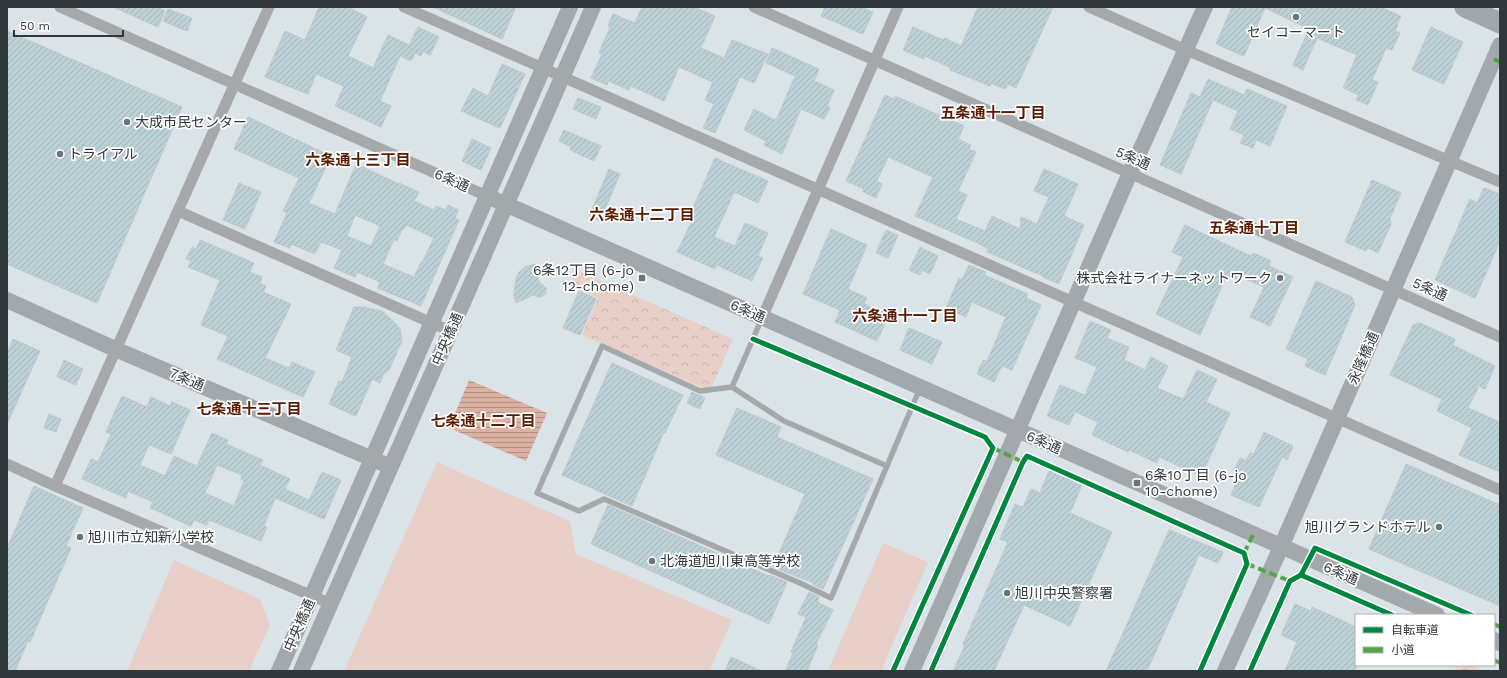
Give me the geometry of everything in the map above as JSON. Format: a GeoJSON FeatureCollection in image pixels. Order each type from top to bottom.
{"type":"FeatureCollection","features":[{"type":"Feature","properties":{"kind":"highway"},"geometry":{"type":"LineString","coordinates":[[1465,7],[1500,23]]}},
{"type":"Feature","properties":{"kind":"street","name":"6条通"},"geometry":{"type":"LineString","coordinates":[[60,7],[1434,614]]}},
{"type":"Feature","properties":{"kind":"street"},"geometry":{"type":"LineString","coordinates":[[55,486],[269,7]]}},
{"type":"Feature","properties":{"kind":"street"},"geometry":{"type":"LineString","coordinates":[[404,7],[1500,490]]}},
{"type":"Feature","properties":{"kind":"street","name":"中央橋通"},"geometry":{"type":"LineString","coordinates":[[279,671],[570,7]]}},
{"type":"Feature","properties":{"kind":"street","name":"中央橋通"},"geometry":{"type":"LineString","coordinates":[[301,671],[593,7]]}},
{"type":"Feature","properties":{"kind":"street","name":"5条通"},"geometry":{"type":"LineString","coordinates":[[754,7],[1500,337]]}},
{"type":"Feature","properties":{"kind":"street"},"geometry":{"type":"LineString","coordinates":[[762,318],[898,7]]}},
{"type":"Feature","properties":{"kind":"street"},"geometry":{"type":"LineString","coordinates":[[1089,7],[1186,50],[1500,182]]}},
{"type":"Feature","properties":{"kind":"street"},"geometry":{"type":"LineString","coordinates":[[912,671],[1019,431],[1130,173],[1205,7]]}},
{"type":"Feature","properties":{"kind":"street","name":"永隆橋通"},"geometry":{"type":"LineString","coordinates":[[1225,671],[1500,45]]}},
{"type":"Feature","properties":{"kind":"street"},"geometry":{"type":"LineString","coordinates":[[178,211],[450,331]]}},
{"type":"Feature","properties":{"kind":"street","name":"7条通"},"geometry":{"type":"LineString","coordinates":[[7,300],[115,349],[391,466]]}},
{"type":"Feature","properties":{"kind":"street"},"geometry":{"type":"LineString","coordinates":[[7,464],[331,604]]}},
{"type":"Feature","properties":{"kind":"lane"},"geometry":{"type":"LineString","coordinates":[[732,387],[762,318]]}},
{"type":"Feature","properties":{"kind":"lane"},"geometry":{"type":"LineString","coordinates":[[887,466],[784,421],[732,387],[700,391],[602,346],[537,493],[579,511],[604,498],[800,583],[831,598],[887,466],[920,387]]}},
{"type":"Feature","properties":{"kind":"green space"},"geometry":{"type":"Polygon","coordinates":[[[576,270],[733,339],[710,391],[582,335],[598,298],[569,285],[576,270]]]}},
{"type":"Feature","properties":{"kind":"green space"},"geometry":{"type":"Polygon","coordinates":[[[437,462],[570,521],[576,554],[732,620],[709,671],[344,671],[437,462]]]}},
{"type":"Feature","properties":{"kind":"green space"},"geometry":{"type":"Polygon","coordinates":[[[883,543],[928,562],[881,671],[828,671],[883,543]]]}},
{"type":"Feature","properties":{"kind":"green space"},"geometry":{"type":"Polygon","coordinates":[[[174,560],[260,599],[270,625],[249,671],[127,671],[174,560]]]}},
{"type":"Feature","properties":{"kind":"green space"},"geometry":{"type":"Polygon","coordinates":[[[1456,666],[1474,666],[1485,671],[1454,671],[1456,666]]]}},
{"type":"Feature","properties":{"kind":"shaded area"},"geometry":{"type":"Polygon","coordinates":[[[469,380],[547,413],[526,461],[449,428],[469,380]]]}},
{"type":"Feature","properties":{"kind":"building"},"geometry":{"type":"Polygon","coordinates":[[[113,7],[157,7],[165,11],[158,27],[113,7]]]}},
{"type":"Feature","properties":{"kind":"building"},"geometry":{"type":"Polygon","coordinates":[[[319,7],[347,7],[367,17],[348,56],[373,68],[388,35],[409,45],[418,27],[439,37],[430,55],[423,51],[421,56],[415,53],[411,61],[400,56],[380,101],[391,106],[381,127],[335,106],[344,86],[316,74],[308,94],[265,77],[285,31],[305,40],[319,7]]]}},
{"type":"Feature","properties":{"kind":"building"},"geometry":{"type":"Polygon","coordinates":[[[433,7],[516,7],[502,39],[433,7]]]}},
{"type":"Feature","properties":{"kind":"building"},"geometry":{"type":"Polygon","coordinates":[[[642,7],[694,7],[715,16],[701,48],[724,58],[732,40],[768,54],[754,83],[740,77],[715,133],[703,128],[714,104],[705,100],[713,82],[679,67],[664,101],[631,86],[629,90],[608,81],[607,85],[591,78],[602,54],[599,53],[610,27],[608,26],[613,14],[635,23],[642,7]]]}},
{"type":"Feature","properties":{"kind":"building"},"geometry":{"type":"Polygon","coordinates":[[[825,7],[861,7],[873,12],[863,34],[821,16],[825,7]]]}},
{"type":"Feature","properties":{"kind":"building"},"geometry":{"type":"Polygon","coordinates":[[[978,7],[1053,7],[1016,88],[1008,84],[1005,89],[991,83],[990,86],[950,70],[951,68],[925,56],[924,59],[903,50],[913,27],[943,40],[945,38],[961,46],[978,7]]]}},
{"type":"Feature","properties":{"kind":"building"},"geometry":{"type":"Polygon","coordinates":[[[1232,7],[1380,7],[1401,16],[1395,31],[1400,33],[1392,50],[1386,48],[1372,80],[1378,82],[1368,105],[1356,100],[1359,95],[1343,88],[1357,55],[1317,38],[1303,70],[1293,65],[1309,29],[1265,8],[1244,56],[1216,44],[1232,7]]]}},
{"type":"Feature","properties":{"kind":"building"},"geometry":{"type":"Polygon","coordinates":[[[168,9],[192,18],[187,31],[163,21],[168,9]]]}},
{"type":"Feature","properties":{"kind":"building"},"geometry":{"type":"Polygon","coordinates":[[[1431,27],[1463,42],[1444,84],[1412,70],[1431,27]]]}},
{"type":"Feature","properties":{"kind":"building","name":"トライアル"},"geometry":{"type":"Polygon","coordinates":[[[7,31],[182,107],[97,303],[7,264],[7,31]]]}},
{"type":"Feature","properties":{"kind":"building"},"geometry":{"type":"Polygon","coordinates":[[[772,48],[819,69],[814,81],[834,90],[827,106],[830,108],[824,119],[801,109],[782,154],[764,145],[766,141],[744,130],[754,109],[775,120],[777,118],[795,76],[766,63],[772,48]]]}},
{"type":"Feature","properties":{"kind":"building"},"geometry":{"type":"Polygon","coordinates":[[[502,64],[525,74],[500,128],[461,111],[473,88],[488,96],[502,64]]]}},
{"type":"Feature","properties":{"kind":"building"},"geometry":{"type":"Polygon","coordinates":[[[1208,79],[1244,95],[1247,89],[1287,106],[1270,146],[1256,140],[1253,148],[1240,143],[1244,135],[1230,129],[1238,111],[1213,100],[1181,174],[1160,165],[1191,93],[1200,97],[1208,79]]]}},
{"type":"Feature","properties":{"kind":"building"},"geometry":{"type":"Polygon","coordinates":[[[885,95],[894,99],[895,96],[964,126],[958,139],[971,145],[969,149],[976,152],[958,191],[967,195],[956,219],[985,231],[992,216],[1020,229],[1021,217],[1037,224],[1049,197],[1034,191],[1044,169],[1078,184],[1064,216],[1084,225],[1059,284],[987,252],[988,249],[980,244],[915,216],[933,177],[888,157],[877,181],[882,184],[876,198],[863,192],[864,189],[846,181],[885,95]]]}},
{"type":"Feature","properties":{"kind":"building"},"geometry":{"type":"Polygon","coordinates":[[[578,98],[601,107],[596,119],[573,109],[578,98]]]}},
{"type":"Feature","properties":{"kind":"building"},"geometry":{"type":"Polygon","coordinates":[[[248,117],[331,156],[309,203],[335,214],[356,164],[419,192],[414,201],[434,210],[436,206],[446,210],[448,205],[458,210],[455,218],[459,220],[421,306],[378,288],[380,282],[357,272],[355,277],[334,268],[342,250],[321,242],[315,254],[291,244],[290,248],[274,242],[287,213],[283,211],[299,178],[234,149],[248,117]],[[355,215],[347,236],[371,246],[380,226],[355,215]],[[406,225],[404,229],[402,229],[397,241],[394,239],[383,264],[414,277],[434,238],[406,225]]]}},
{"type":"Feature","properties":{"kind":"building"},"geometry":{"type":"Polygon","coordinates":[[[564,130],[601,146],[594,161],[570,150],[571,147],[559,141],[564,130]]]}},
{"type":"Feature","properties":{"kind":"building"},"geometry":{"type":"Polygon","coordinates":[[[472,139],[491,148],[481,170],[462,161],[472,139]]]}},
{"type":"Feature","properties":{"kind":"building"},"geometry":{"type":"Polygon","coordinates":[[[715,158],[768,181],[758,203],[734,192],[714,237],[735,246],[745,223],[768,233],[758,256],[763,258],[752,281],[717,265],[715,269],[677,252],[691,223],[687,221],[715,158]]]}},
{"type":"Feature","properties":{"kind":"building"},"geometry":{"type":"Polygon","coordinates":[[[609,169],[620,174],[600,221],[589,216],[609,169]]]}},
{"type":"Feature","properties":{"kind":"building"},"geometry":{"type":"Polygon","coordinates":[[[1372,180],[1401,193],[1390,218],[1391,224],[1378,253],[1368,248],[1366,251],[1345,242],[1372,180]]]}},
{"type":"Feature","properties":{"kind":"building"},"geometry":{"type":"Polygon","coordinates":[[[239,183],[261,192],[245,229],[223,220],[239,183]]]}},
{"type":"Feature","properties":{"kind":"building"},"geometry":{"type":"Polygon","coordinates":[[[1484,188],[1500,194],[1500,241],[1475,298],[1435,280],[1470,199],[1477,203],[1484,188]]]}},
{"type":"Feature","properties":{"kind":"building"},"geometry":{"type":"Polygon","coordinates":[[[1185,225],[1251,256],[1253,253],[1271,261],[1269,266],[1293,277],[1270,326],[1250,317],[1264,287],[1238,276],[1237,280],[1227,275],[1200,335],[1156,314],[1183,257],[1172,252],[1185,225]]]}},
{"type":"Feature","properties":{"kind":"building"},"geometry":{"type":"Polygon","coordinates":[[[831,229],[867,245],[848,289],[867,298],[864,304],[889,315],[877,341],[835,322],[840,310],[803,294],[831,229]]]}},
{"type":"Feature","properties":{"kind":"building"},"geometry":{"type":"Polygon","coordinates":[[[886,230],[898,235],[888,258],[876,253],[886,230]]]}},
{"type":"Feature","properties":{"kind":"building"},"geometry":{"type":"Polygon","coordinates":[[[200,240],[254,263],[250,272],[262,277],[260,283],[266,286],[263,292],[291,304],[265,358],[289,368],[292,362],[315,372],[303,397],[217,359],[228,336],[201,325],[220,280],[188,267],[191,261],[186,259],[192,247],[196,249],[200,240]]]}},
{"type":"Feature","properties":{"kind":"building"},"geometry":{"type":"Polygon","coordinates":[[[920,247],[938,256],[930,274],[922,270],[920,275],[909,270],[920,247]]]}},
{"type":"Feature","properties":{"kind":"building"},"geometry":{"type":"Polygon","coordinates":[[[535,264],[539,282],[546,288],[546,294],[540,297],[533,295],[516,303],[514,295],[516,278],[519,272],[525,267],[535,264]]]}},
{"type":"Feature","properties":{"kind":"building"},"geometry":{"type":"Polygon","coordinates":[[[969,265],[986,272],[984,275],[1028,294],[1026,298],[1041,305],[1012,370],[1002,366],[994,382],[977,374],[983,360],[987,361],[1006,317],[972,302],[966,317],[946,308],[959,278],[962,280],[969,265]]]}},
{"type":"Feature","properties":{"kind":"building"},"geometry":{"type":"Polygon","coordinates":[[[1316,281],[1352,297],[1355,305],[1325,375],[1305,366],[1308,359],[1286,349],[1316,281]]]}},
{"type":"Feature","properties":{"kind":"building"},"geometry":{"type":"Polygon","coordinates":[[[579,291],[596,299],[580,335],[563,328],[579,291]]]}},
{"type":"Feature","properties":{"kind":"building"},"geometry":{"type":"Polygon","coordinates":[[[354,307],[363,307],[382,311],[400,329],[402,341],[389,370],[383,375],[380,383],[372,379],[356,416],[329,404],[339,381],[342,382],[352,357],[336,350],[354,307]]]}},
{"type":"Feature","properties":{"kind":"building"},"geometry":{"type":"Polygon","coordinates":[[[1090,321],[1111,330],[1107,338],[1129,347],[1124,360],[1145,370],[1151,357],[1168,366],[1157,388],[1183,399],[1197,370],[1217,379],[1206,402],[1230,413],[1201,476],[1159,457],[1157,463],[1129,450],[1128,452],[1092,435],[1098,422],[1075,412],[1069,425],[1047,416],[1060,385],[1085,395],[1097,367],[1075,358],[1090,321]]]}},
{"type":"Feature","properties":{"kind":"building"},"geometry":{"type":"Polygon","coordinates":[[[1420,323],[1455,339],[1453,345],[1495,366],[1485,389],[1479,386],[1468,408],[1500,422],[1500,472],[1459,455],[1472,428],[1437,411],[1442,399],[1390,375],[1413,325],[1420,323]]]}},
{"type":"Feature","properties":{"kind":"building"},"geometry":{"type":"Polygon","coordinates":[[[909,328],[942,342],[932,364],[900,350],[909,328]]]}},
{"type":"Feature","properties":{"kind":"building"},"geometry":{"type":"Polygon","coordinates":[[[13,339],[40,351],[7,424],[7,353],[13,339]]]}},
{"type":"Feature","properties":{"kind":"building"},"geometry":{"type":"Polygon","coordinates":[[[64,360],[83,369],[76,385],[57,377],[64,360]]]}},
{"type":"Feature","properties":{"kind":"building"},"geometry":{"type":"Polygon","coordinates":[[[612,363],[683,395],[665,433],[664,432],[632,506],[562,475],[612,363]]]}},
{"type":"Feature","properties":{"kind":"building"},"geometry":{"type":"Polygon","coordinates":[[[692,392],[705,398],[700,409],[687,403],[692,392]]]}},
{"type":"Feature","properties":{"kind":"building"},"geometry":{"type":"Polygon","coordinates":[[[122,396],[147,407],[151,397],[170,406],[172,402],[190,410],[171,454],[149,445],[140,465],[165,476],[174,456],[197,466],[212,433],[228,440],[226,444],[263,460],[260,465],[290,479],[285,489],[309,500],[322,472],[341,480],[324,519],[275,498],[264,526],[267,527],[261,541],[209,520],[207,525],[194,520],[191,526],[150,508],[153,502],[128,491],[126,498],[82,479],[91,459],[98,462],[111,434],[106,432],[122,396]],[[217,465],[205,493],[234,506],[244,481],[241,479],[242,475],[217,465]]]}},
{"type":"Feature","properties":{"kind":"building"},"geometry":{"type":"Polygon","coordinates":[[[737,408],[781,427],[777,437],[873,479],[823,589],[812,584],[813,583],[773,567],[805,494],[716,455],[737,408]]]}},
{"type":"Feature","properties":{"kind":"building"},"geometry":{"type":"Polygon","coordinates":[[[49,414],[61,419],[56,432],[44,428],[49,414]]]}},
{"type":"Feature","properties":{"kind":"building"},"geometry":{"type":"Polygon","coordinates":[[[1264,432],[1293,446],[1287,460],[1282,457],[1259,507],[1231,495],[1240,473],[1234,470],[1240,458],[1246,461],[1250,453],[1254,454],[1264,432]]]}},
{"type":"Feature","properties":{"kind":"building","name":"旭川グランドホテル"},"geometry":{"type":"Polygon","coordinates":[[[1406,464],[1500,505],[1500,606],[1369,549],[1406,464]]]}},
{"type":"Feature","properties":{"kind":"building"},"geometry":{"type":"Polygon","coordinates":[[[1049,471],[1082,485],[1070,513],[1112,532],[1070,626],[1024,605],[994,671],[953,671],[965,645],[963,644],[1008,542],[1000,539],[1015,504],[1023,507],[1031,489],[1040,493],[1049,471]]]}},
{"type":"Feature","properties":{"kind":"building"},"geometry":{"type":"Polygon","coordinates":[[[34,486],[83,508],[66,546],[71,548],[30,642],[28,641],[15,671],[7,671],[7,548],[34,486]]]}},
{"type":"Feature","properties":{"kind":"building"},"geometry":{"type":"Polygon","coordinates":[[[608,505],[769,576],[770,575],[787,582],[769,624],[591,544],[608,505]]]}},
{"type":"Feature","properties":{"kind":"building"},"geometry":{"type":"Polygon","coordinates":[[[1169,530],[1223,552],[1218,563],[1199,555],[1147,671],[1106,671],[1169,530]]]}},
{"type":"Feature","properties":{"kind":"building"},"geometry":{"type":"Polygon","coordinates":[[[809,592],[819,597],[817,602],[833,610],[816,644],[818,645],[807,671],[785,671],[793,653],[791,652],[806,617],[798,614],[809,592]]]}},
{"type":"Feature","properties":{"kind":"building"},"geometry":{"type":"Polygon","coordinates":[[[1295,604],[1311,611],[1312,607],[1355,627],[1356,671],[1285,671],[1297,642],[1281,635],[1295,604]]]}},
{"type":"Feature","properties":{"kind":"building"},"geometry":{"type":"Polygon","coordinates":[[[731,657],[762,671],[725,671],[731,657]]]}},
{"type":"Feature","properties":{"kind":"marked path"},"geometry":{"type":"LineString","coordinates":[[1494,59],[1500,62]]}},
{"type":"Feature","properties":{"kind":"marked path"},"geometry":{"type":"LineString","coordinates":[[993,448],[1023,462]]}},
{"type":"Feature","properties":{"kind":"marked path"},"geometry":{"type":"LineString","coordinates":[[1244,553],[1253,535]]}},
{"type":"Feature","properties":{"kind":"marked path"},"geometry":{"type":"LineString","coordinates":[[1247,564],[1290,581]]}},
{"type":"Feature","properties":{"kind":"marked path"},"geometry":{"type":"LineString","coordinates":[[1495,624],[1500,627]]}},
{"type":"Feature","properties":{"kind":"marked path"},"geometry":{"type":"LineString","coordinates":[[1495,660],[1500,663]]}},
{"type":"Feature","properties":{"kind":"cycle path"},"geometry":{"type":"LineString","coordinates":[[753,339],[985,437],[993,448],[893,671]]}},
{"type":"Feature","properties":{"kind":"cycle path"},"geometry":{"type":"LineString","coordinates":[[931,671],[1023,462],[1027,456],[1244,553],[1247,564],[1200,671]]}},
{"type":"Feature","properties":{"kind":"cycle path"},"geometry":{"type":"LineString","coordinates":[[1250,671],[1290,581],[1301,575],[1315,548],[1469,614]]}},
{"type":"Feature","properties":{"kind":"cycle path"},"geometry":{"type":"LineString","coordinates":[[1301,575],[1390,614]]}},
{"type":"Feature","properties":{"kind":"place","name":"セイコーマート"},"geometry":{"type":"Point","coordinates":[1296,17]}},
{"type":"Feature","properties":{"kind":"place","name":"大成市民センター"},"geometry":{"type":"Point","coordinates":[127,122]}},
{"type":"Feature","properties":{"kind":"place","name":"トライアル"},"geometry":{"type":"Point","coordinates":[60,154]}},
{"type":"Feature","properties":{"kind":"place","name":"6条12丁目 (6-jo 12-chome)"},"geometry":{"type":"Point","coordinates":[642,278]}},
{"type":"Feature","properties":{"kind":"place","name":"株式会社ライナーネットワーク"},"geometry":{"type":"Point","coordinates":[1280,278]}},
{"type":"Feature","properties":{"kind":"place","name":"6条10丁目 (6-jo 10-chome)"},"geometry":{"type":"Point","coordinates":[1137,483]}},
{"type":"Feature","properties":{"kind":"place","name":"旭川グランドホテル"},"geometry":{"type":"Point","coordinates":[1439,527]}},
{"type":"Feature","properties":{"kind":"place","name":"旭川市立知新小学校"},"geometry":{"type":"Point","coordinates":[80,537]}},
{"type":"Feature","properties":{"kind":"place","name":"北海道旭川東高等学校"},"geometry":{"type":"Point","coordinates":[652,561]}},
{"type":"Feature","properties":{"kind":"place","name":"旭川中央警察署"},"geometry":{"type":"Point","coordinates":[1007,593]}},
{"type":"Feature","properties":{"kind":"district","name":"五条通十一丁目"},"geometry":{"type":"Point","coordinates":[993,113]}},
{"type":"Feature","properties":{"kind":"district","name":"六条通十三丁目"},"geometry":{"type":"Point","coordinates":[358,160]}},
{"type":"Feature","properties":{"kind":"district","name":"六条通十二丁目"},"geometry":{"type":"Point","coordinates":[642,215]}},
{"type":"Feature","properties":{"kind":"district","name":"五条通十丁目"},"geometry":{"type":"Point","coordinates":[1254,228]}},
{"type":"Feature","properties":{"kind":"district","name":"六条通十一丁目"},"geometry":{"type":"Point","coordinates":[905,316]}},
{"type":"Feature","properties":{"kind":"district","name":"七条通十三丁目"},"geometry":{"type":"Point","coordinates":[249,409]}},
{"type":"Feature","properties":{"kind":"district","name":"七条通十二丁目"},"geometry":{"type":"Point","coordinates":[483,421]}}]}
